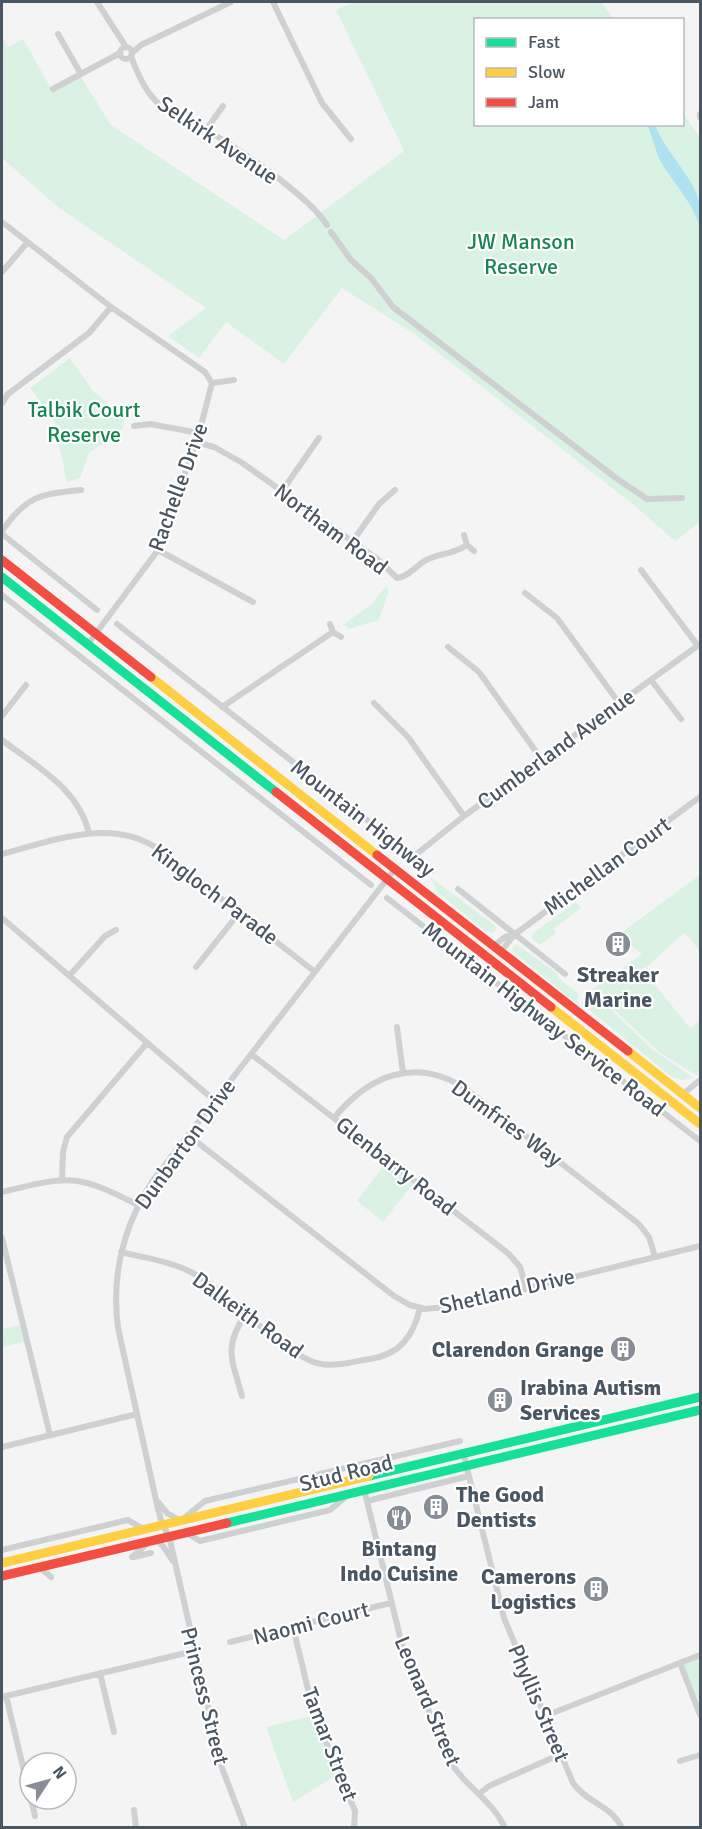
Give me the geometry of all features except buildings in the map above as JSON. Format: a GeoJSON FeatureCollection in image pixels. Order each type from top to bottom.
{"type":"FeatureCollection","features":[{"type":"Feature","properties":{"kind":"main road","name":"Mountain Highway"},"geometry":{"type":"LineString","coordinates":[[2,560],[700,1108]]}},
{"type":"Feature","properties":{"kind":"main road","name":"Mountain Highway"},"geometry":{"type":"LineString","coordinates":[[2,577],[700,1124]]}},
{"type":"Feature","properties":{"kind":"main road"},"geometry":{"type":"LineString","coordinates":[[319,807],[315,815],[322,827]]}},
{"type":"Feature","properties":{"kind":"main road"},"geometry":{"type":"LineString","coordinates":[[489,959],[498,948]]}},
{"type":"Feature","properties":{"kind":"main road"},"geometry":{"type":"LineString","coordinates":[[675,1104],[683,1094]]}},
{"type":"Feature","properties":{"kind":"main road","name":"Stud Road"},"geometry":{"type":"LineString","coordinates":[[2,1563],[700,1397]]}},
{"type":"Feature","properties":{"kind":"main road","name":"Stud Road"},"geometry":{"type":"LineString","coordinates":[[2,1576],[700,1410]]}},
{"type":"Feature","properties":{"kind":"main road"},"geometry":{"type":"LineString","coordinates":[[551,1432],[554,1444]]}},
{"type":"Feature","properties":{"kind":"main road"},"geometry":{"type":"LineString","coordinates":[[515,1440],[518,1453]]}},
{"type":"Feature","properties":{"kind":"street"},"geometry":{"type":"LineString","coordinates":[[98,2],[126,53]]}},
{"type":"Feature","properties":{"kind":"street"},"geometry":{"type":"LineString","coordinates":[[53,89],[219,4],[231,2]]}},
{"type":"Feature","properties":{"kind":"street"},"geometry":{"type":"LineString","coordinates":[[273,2],[322,103],[351,139]]}},
{"type":"Feature","properties":{"kind":"street"},"geometry":{"type":"LineString","coordinates":[[58,38],[81,74]]}},
{"type":"Feature","properties":{"kind":"street","name":"Selkirk Avenue"},"geometry":{"type":"LineString","coordinates":[[126,53],[159,104],[206,129],[290,188],[308,204],[325,226]]}},
{"type":"Feature","properties":{"kind":"street"},"geometry":{"type":"LineString","coordinates":[[206,129],[223,106]]}},
{"type":"Feature","properties":{"kind":"street"},"geometry":{"type":"LineString","coordinates":[[2,222],[111,307],[205,372],[212,383],[234,380]]}},
{"type":"Feature","properties":{"kind":"street"},"geometry":{"type":"LineString","coordinates":[[331,232],[351,260],[375,282],[393,307],[616,478],[647,499],[682,498]]}},
{"type":"Feature","properties":{"kind":"street"},"geometry":{"type":"LineString","coordinates":[[2,272],[27,243]]}},
{"type":"Feature","properties":{"kind":"street"},"geometry":{"type":"LineString","coordinates":[[2,403],[8,394],[89,333],[111,307]]}},
{"type":"Feature","properties":{"kind":"street","name":"Rachelle Drive"},"geometry":{"type":"LineString","coordinates":[[88,644],[158,550],[199,433],[212,383]]}},
{"type":"Feature","properties":{"kind":"street"},"geometry":{"type":"LineString","coordinates":[[134,426],[150,424],[199,433]]}},
{"type":"Feature","properties":{"kind":"street"},"geometry":{"type":"LineString","coordinates":[[282,491],[319,438]]}},
{"type":"Feature","properties":{"kind":"street","name":"Northam Road"},"geometry":{"type":"LineString","coordinates":[[196,442],[227,454],[282,491],[382,563],[397,578],[403,577],[428,559],[452,554],[467,545]]}},
{"type":"Feature","properties":{"kind":"street"},"geometry":{"type":"LineString","coordinates":[[81,490],[45,494],[30,499],[18,508],[2,532],[97,610]]}},
{"type":"Feature","properties":{"kind":"street"},"geometry":{"type":"LineString","coordinates":[[352,542],[379,504],[394,490]]}},
{"type":"Feature","properties":{"kind":"street"},"geometry":{"type":"LineString","coordinates":[[464,536],[467,545],[474,551]]}},
{"type":"Feature","properties":{"kind":"street"},"geometry":{"type":"LineString","coordinates":[[158,550],[253,602]]}},
{"type":"Feature","properties":{"kind":"street"},"geometry":{"type":"LineString","coordinates":[[641,570],[699,645]]}},
{"type":"Feature","properties":{"kind":"street"},"geometry":{"type":"LineString","coordinates":[[525,593],[557,618],[619,703]]}},
{"type":"Feature","properties":{"kind":"street"},"geometry":{"type":"LineString","coordinates":[[2,595],[371,885]]}},
{"type":"Feature","properties":{"kind":"street"},"geometry":{"type":"LineString","coordinates":[[117,624],[432,871]]}},
{"type":"Feature","properties":{"kind":"street"},"geometry":{"type":"LineString","coordinates":[[330,624],[333,632],[341,637]]}},
{"type":"Feature","properties":{"kind":"street"},"geometry":{"type":"LineString","coordinates":[[222,707],[333,632]]}},
{"type":"Feature","properties":{"kind":"street","name":"Cumberland Avenue"},"geometry":{"type":"LineString","coordinates":[[413,857],[464,816],[699,645]]}},
{"type":"Feature","properties":{"kind":"street"},"geometry":{"type":"LineString","coordinates":[[448,647],[484,678],[542,760]]}},
{"type":"Feature","properties":{"kind":"street"},"geometry":{"type":"LineString","coordinates":[[651,680],[681,719]]}},
{"type":"Feature","properties":{"kind":"street"},"geometry":{"type":"LineString","coordinates":[[2,716],[26,685]]}},
{"type":"Feature","properties":{"kind":"street"},"geometry":{"type":"LineString","coordinates":[[374,703],[408,737],[464,816]]}},
{"type":"Feature","properties":{"kind":"street"},"geometry":{"type":"LineString","coordinates":[[2,740],[69,793],[81,809],[89,833]]}},
{"type":"Feature","properties":{"kind":"street","name":"Michellan Court"},"geometry":{"type":"LineString","coordinates":[[498,948],[505,937],[514,935],[700,797]]}},
{"type":"Feature","properties":{"kind":"street","name":"Kingloch Parade"},"geometry":{"type":"LineString","coordinates":[[2,854],[89,833],[122,833],[147,842],[315,972]]}},
{"type":"Feature","properties":{"kind":"street"},"geometry":{"type":"LineString","coordinates":[[332,854],[353,852]]}},
{"type":"Feature","properties":{"kind":"street","name":"Dunbarton Drive"},"geometry":{"type":"LineString","coordinates":[[169,1536],[162,1524],[116,1315],[117,1276],[121,1252],[138,1205],[154,1179],[395,869]]}},
{"type":"Feature","properties":{"kind":"street"},"geometry":{"type":"LineString","coordinates":[[458,889],[565,974]]}},
{"type":"Feature","properties":{"kind":"street","name":"Mountain Highway Service Road"},"geometry":{"type":"LineString","coordinates":[[387,897],[700,1142]]}},
{"type":"Feature","properties":{"kind":"street"},"geometry":{"type":"LineString","coordinates":[[196,967],[239,913]]}},
{"type":"Feature","properties":{"kind":"street"},"geometry":{"type":"LineString","coordinates":[[2,918],[215,1101]]}},
{"type":"Feature","properties":{"kind":"street"},"geometry":{"type":"LineString","coordinates":[[69,976],[105,936],[116,930]]}},
{"type":"Feature","properties":{"kind":"street"},"geometry":{"type":"LineString","coordinates":[[397,1027],[403,1073]]}},
{"type":"Feature","properties":{"kind":"street"},"geometry":{"type":"LineString","coordinates":[[62,1179],[63,1152],[67,1137],[147,1043]]}},
{"type":"Feature","properties":{"kind":"street","name":"Glenbarry Road"},"geometry":{"type":"LineString","coordinates":[[251,1053],[513,1258],[522,1271],[526,1288]]}},
{"type":"Feature","properties":{"kind":"street","name":"Dumfries Way"},"geometry":{"type":"LineString","coordinates":[[334,1118],[361,1090],[381,1079],[403,1073],[439,1076],[466,1089],[639,1224],[649,1237],[656,1257]]}},
{"type":"Feature","properties":{"kind":"street"},"geometry":{"type":"LineString","coordinates":[[683,1094],[700,1080]]}},
{"type":"Feature","properties":{"kind":"street","name":"Shetland Drive"},"geometry":{"type":"LineString","coordinates":[[188,1135],[394,1296],[420,1308],[444,1308],[700,1246]]}},
{"type":"Feature","properties":{"kind":"street"},"geometry":{"type":"LineString","coordinates":[[2,1192],[62,1179],[91,1183],[138,1205]]}},
{"type":"Feature","properties":{"kind":"street"},"geometry":{"type":"LineString","coordinates":[[2,1238],[50,1435]]}},
{"type":"Feature","properties":{"kind":"street","name":"Dalkeith Road"},"geometry":{"type":"LineString","coordinates":[[121,1252],[191,1272],[303,1357],[315,1362],[334,1365],[378,1358],[395,1351],[412,1334],[420,1308]]}},
{"type":"Feature","properties":{"kind":"street"},"geometry":{"type":"LineString","coordinates":[[242,1396],[231,1344],[235,1330],[246,1313]]}},
{"type":"Feature","properties":{"kind":"street"},"geometry":{"type":"LineString","coordinates":[[2,1447],[137,1414]]}},
{"type":"Feature","properties":{"kind":"street"},"geometry":{"type":"LineString","coordinates":[[158,1501],[167,1513],[181,1519],[197,1505],[460,1441]]}},
{"type":"Feature","properties":{"kind":"street"},"geometry":{"type":"LineString","coordinates":[[448,1444],[461,1452]]}},
{"type":"Feature","properties":{"kind":"street","name":"Phyllis Street"},"geometry":{"type":"LineString","coordinates":[[461,1452],[470,1476],[501,1608],[561,1754],[579,1791],[611,1811],[622,1827]]}},
{"type":"Feature","properties":{"kind":"street"},"geometry":{"type":"LineString","coordinates":[[367,1501],[470,1476]]}},
{"type":"Feature","properties":{"kind":"street","name":"Leonard Street"},"geometry":{"type":"LineString","coordinates":[[364,1489],[407,1661],[447,1755],[459,1774],[495,1810],[505,1827]]}},
{"type":"Feature","properties":{"kind":"street"},"geometry":{"type":"LineString","coordinates":[[2,1550],[128,1520],[142,1528]]}},
{"type":"Feature","properties":{"kind":"street","name":"Princess Street"},"geometry":{"type":"LineString","coordinates":[[169,1536],[173,1562],[222,1768],[245,1827]]}},
{"type":"Feature","properties":{"kind":"street"},"geometry":{"type":"LineString","coordinates":[[151,1553],[132,1557],[153,1540]]}},
{"type":"Feature","properties":{"kind":"street","name":"Princess Street"},"geometry":{"type":"LineString","coordinates":[[153,1540],[163,1546],[173,1562]]}},
{"type":"Feature","properties":{"kind":"street"},"geometry":{"type":"LineString","coordinates":[[39,1567],[51,1577]]}},
{"type":"Feature","properties":{"kind":"street","name":"Naomi Court"},"geometry":{"type":"LineString","coordinates":[[230,1642],[391,1603]]}},
{"type":"Feature","properties":{"kind":"street","name":"Tamar Street"},"geometry":{"type":"LineString","coordinates":[[293,1627],[313,1710],[355,1811],[356,1827]]}},
{"type":"Feature","properties":{"kind":"street"},"geometry":{"type":"LineString","coordinates":[[18,1751],[4,1696],[194,1651]]}},
{"type":"Feature","properties":{"kind":"street"},"geometry":{"type":"LineString","coordinates":[[545,1716],[700,1655]]}},
{"type":"Feature","properties":{"kind":"street"},"geometry":{"type":"LineString","coordinates":[[680,1663],[700,1715]]}},
{"type":"Feature","properties":{"kind":"street"},"geometry":{"type":"LineString","coordinates":[[100,1673],[114,1732]]}},
{"type":"Feature","properties":{"kind":"street"},"geometry":{"type":"LineString","coordinates":[[479,1794],[489,1786],[561,1754]]}},
{"type":"Feature","properties":{"kind":"street"},"geometry":{"type":"LineString","coordinates":[[680,1761],[700,1755]]}},
{"type":"Feature","properties":{"kind":"street"},"geometry":{"type":"LineString","coordinates":[[134,1810],[136,1827]]}},
{"type":"Feature","properties":{"kind":"street"},"geometry":{"type":"LineString","coordinates":[[34,1811],[35,1816]]}},
{"type":"Feature","properties":{"kind":"green space","name":"JW Manson Reserve"},"geometry":{"type":"Polygon","coordinates":[[[354,2],[601,2],[613,18],[474,18],[474,126],[684,126],[684,114],[700,138],[700,522],[675,541],[634,505],[413,333],[342,288],[284,364],[226,322],[199,358],[168,336],[206,308],[58,207],[2,158],[2,35],[8,47],[23,39],[53,92],[81,77],[111,125],[284,240],[404,151],[336,10],[354,2]]]}},
{"type":"Feature","properties":{"kind":"green space","name":"Talbik Court Reserve"},"geometry":{"type":"Polygon","coordinates":[[[70,358],[93,391],[125,417],[122,430],[89,453],[80,478],[67,482],[54,421],[30,388],[70,358]]]}},
{"type":"Feature","properties":{"kind":"green space"},"geometry":{"type":"Polygon","coordinates":[[[386,586],[389,590],[379,620],[348,629],[344,624],[372,604],[386,586]]]}},
{"type":"Feature","properties":{"kind":"green space"},"geometry":{"type":"Polygon","coordinates":[[[700,875],[699,950],[685,933],[643,970],[690,1028],[700,1021],[700,1073],[696,1075],[659,1052],[609,1005],[594,997],[583,996],[642,954],[618,935],[700,875]]]}},
{"type":"Feature","properties":{"kind":"green space"},"geometry":{"type":"Polygon","coordinates":[[[430,877],[493,924],[496,928],[494,933],[487,932],[438,893],[430,877]]]}},
{"type":"Feature","properties":{"kind":"green space"},"geometry":{"type":"Polygon","coordinates":[[[576,902],[581,908],[553,929],[556,933],[540,945],[532,939],[532,934],[576,902]]]}},
{"type":"Feature","properties":{"kind":"green space"},"geometry":{"type":"Polygon","coordinates":[[[516,944],[558,974],[558,978],[579,994],[577,1003],[514,953],[512,948],[516,944]]]}},
{"type":"Feature","properties":{"kind":"green space"},"geometry":{"type":"Polygon","coordinates":[[[583,998],[606,1005],[653,1050],[694,1078],[682,1080],[672,1077],[582,1004],[583,998]]]}},
{"type":"Feature","properties":{"kind":"green space"},"geometry":{"type":"Polygon","coordinates":[[[388,1160],[415,1181],[383,1222],[357,1201],[388,1160]]]}},
{"type":"Feature","properties":{"kind":"green space"},"geometry":{"type":"Polygon","coordinates":[[[23,1324],[27,1341],[2,1347],[2,1329],[23,1324]]]}},
{"type":"Feature","properties":{"kind":"green space"},"geometry":{"type":"Polygon","coordinates":[[[700,1655],[700,1712],[680,1663],[700,1655]]]}},
{"type":"Feature","properties":{"kind":"green space"},"geometry":{"type":"Polygon","coordinates":[[[315,1715],[340,1773],[293,1802],[266,1727],[315,1715]]]}},
{"type":"Feature","properties":{"kind":"water"},"geometry":{"type":"Polygon","coordinates":[[[648,126],[656,126],[693,186],[701,209],[700,229],[693,210],[660,160],[648,126]]]}},
{"type":"Feature","properties":{"kind":"traffic: fast"},"geometry":{"type":"LineString","coordinates":[[2,577],[276,792]]}},
{"type":"Feature","properties":{"kind":"traffic: fast"},"geometry":{"type":"LineString","coordinates":[[369,1476],[700,1397]]}},
{"type":"Feature","properties":{"kind":"traffic: fast"},"geometry":{"type":"LineString","coordinates":[[227,1523],[700,1410]]}},
{"type":"Feature","properties":{"kind":"traffic: slow"},"geometry":{"type":"LineString","coordinates":[[151,677],[377,855]]}},
{"type":"Feature","properties":{"kind":"traffic: slow"},"geometry":{"type":"LineString","coordinates":[[551,1007],[700,1124]]}},
{"type":"Feature","properties":{"kind":"traffic: slow"},"geometry":{"type":"LineString","coordinates":[[628,1051],[700,1108]]}},
{"type":"Feature","properties":{"kind":"traffic: slow"},"geometry":{"type":"LineString","coordinates":[[2,1563],[369,1476]]}},
{"type":"Feature","properties":{"kind":"traffic: jam"},"geometry":{"type":"LineString","coordinates":[[2,560],[151,677]]}},
{"type":"Feature","properties":{"kind":"traffic: jam"},"geometry":{"type":"LineString","coordinates":[[276,792],[551,1007]]}},
{"type":"Feature","properties":{"kind":"traffic: jam"},"geometry":{"type":"LineString","coordinates":[[377,855],[628,1051]]}},
{"type":"Feature","properties":{"kind":"traffic: jam"},"geometry":{"type":"LineString","coordinates":[[2,1576],[227,1523]]}},
{"type":"Feature","properties":{"kind":"place","name":"Streaker Marine"},"geometry":{"type":"Point","coordinates":[618,944]}},
{"type":"Feature","properties":{"kind":"place","name":"Clarendon Grange"},"geometry":{"type":"Point","coordinates":[623,1349]}},
{"type":"Feature","properties":{"kind":"place","name":"Irabina Autism Services"},"geometry":{"type":"Point","coordinates":[500,1400]}},
{"type":"Feature","properties":{"kind":"place","name":"The Good Dentists"},"geometry":{"type":"Point","coordinates":[436,1507]}},
{"type":"Feature","properties":{"kind":"place","name":"Bintang Indo Cuisine"},"geometry":{"type":"Point","coordinates":[399,1518]}},
{"type":"Feature","properties":{"kind":"place","name":"Camerons Logistics"},"geometry":{"type":"Point","coordinates":[596,1589]}}]}
